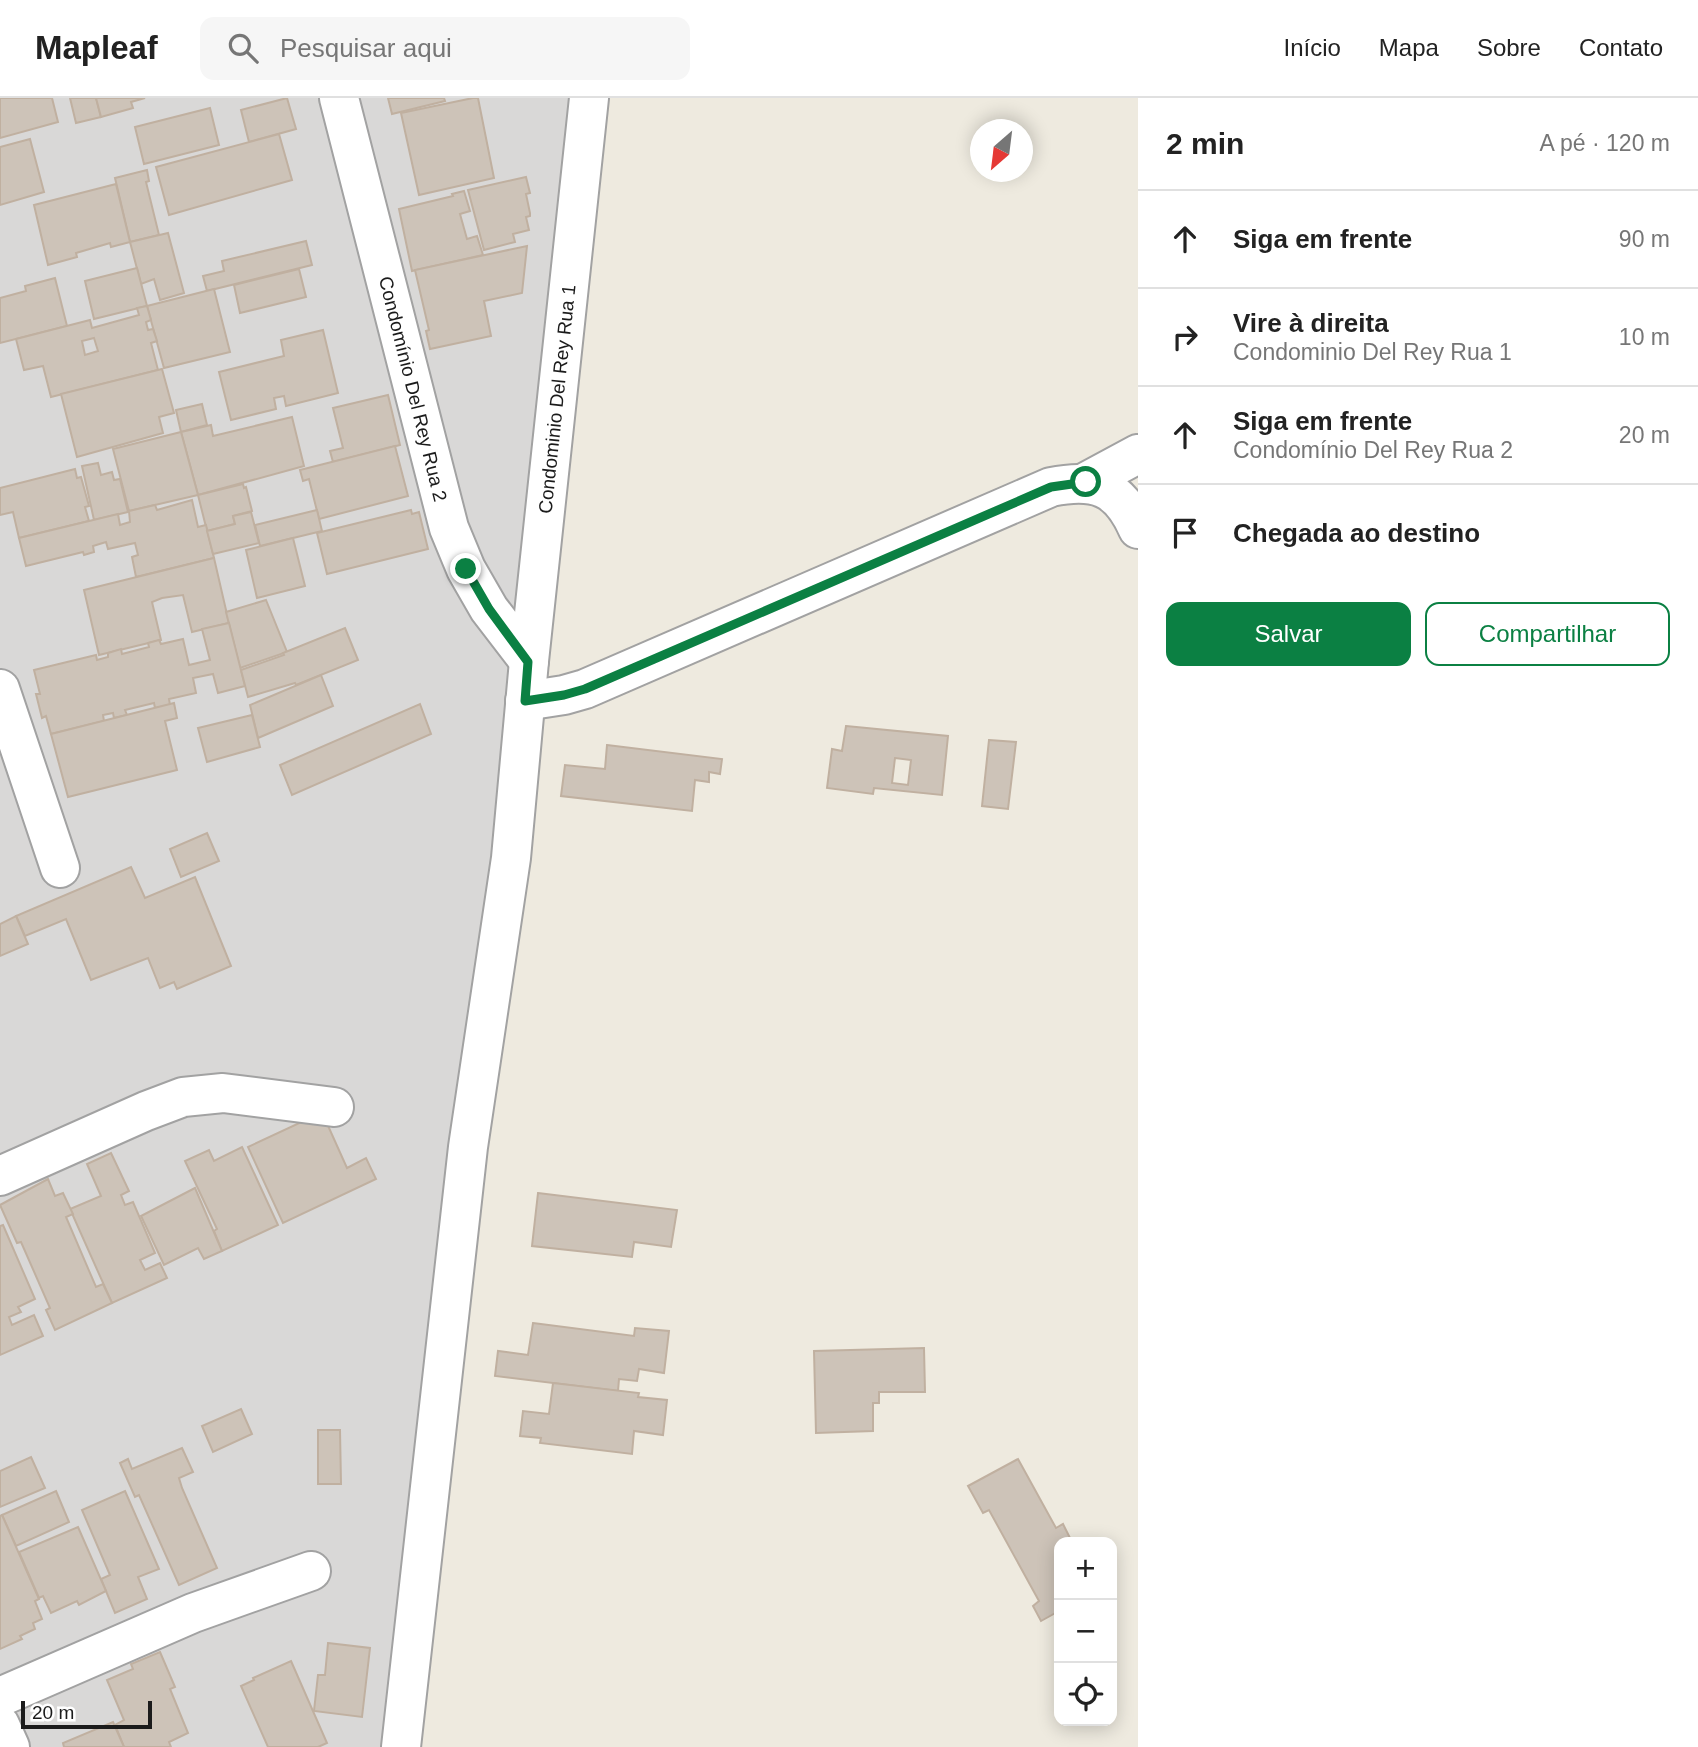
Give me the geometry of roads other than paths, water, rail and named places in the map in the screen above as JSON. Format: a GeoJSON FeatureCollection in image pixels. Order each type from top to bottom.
{"type":"FeatureCollection","features":[{"type":"Feature","properties":{"kind":"street","name":"Condomínio Del Rey Rua 2"},"geometry":{"type":"LineString","coordinates":[[339,98],[449,528],[466,569],[489,609],[528,662]]}},
{"type":"Feature","properties":{"kind":"street","name":"Condominio Del Rey Rua 1"},"geometry":{"type":"LineString","coordinates":[[401,1747],[468,1147],[511,858],[528,662],[589,98]]}},
{"type":"Feature","properties":{"kind":"street"},"geometry":{"type":"LineString","coordinates":[[525,701],[585,689],[1051,487],[1086,482],[1138,454]]}},
{"type":"Feature","properties":{"kind":"street"},"geometry":{"type":"LineString","coordinates":[[1086,482],[1104,487],[1121,502],[1138,529]]}},
{"type":"Feature","properties":{"kind":"street"},"geometry":{"type":"LineString","coordinates":[[0,689],[60,868]]}},
{"type":"Feature","properties":{"kind":"street"},"geometry":{"type":"LineString","coordinates":[[0,1176],[183,1097],[223,1093],[334,1107]]}},
{"type":"Feature","properties":{"kind":"street"},"geometry":{"type":"LineString","coordinates":[[0,1697],[193,1613],[311,1571]]}},
{"type":"Feature","properties":{"kind":"street"},"geometry":{"type":"LineString","coordinates":[[0,1725],[10,1747]]}}]}
